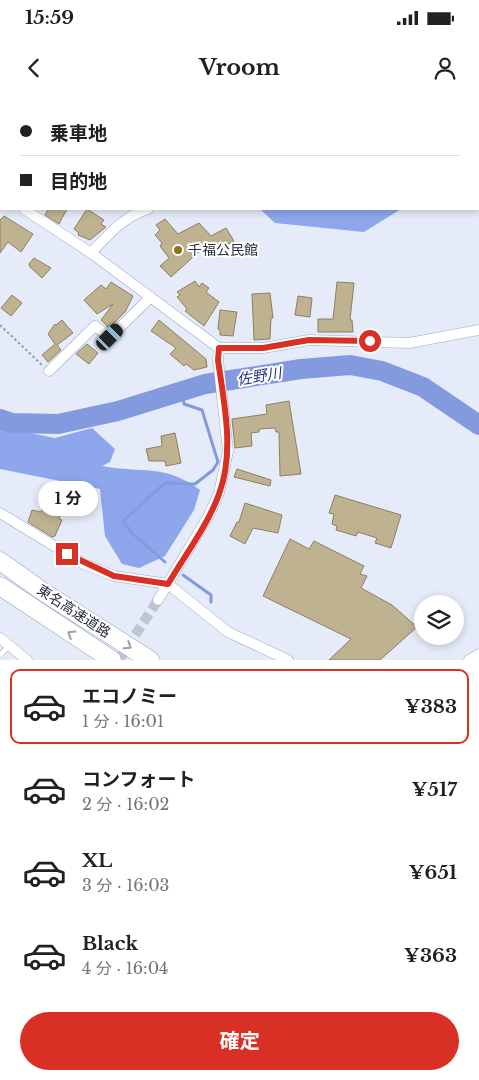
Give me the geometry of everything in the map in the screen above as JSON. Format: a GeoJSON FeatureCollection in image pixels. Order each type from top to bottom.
{"type":"FeatureCollection","features":[{"type":"Feature","properties":{"kind":"highway","name":"東名高速道路"},"geometry":{"type":"LineString","coordinates":[[0,560],[45,592],[150,660]]}},
{"type":"Feature","properties":{"kind":"highway","name":"東名高速道路"},"geometry":{"type":"LineString","coordinates":[[0,586],[112,660]]}},
{"type":"Feature","properties":{"kind":"street"},"geometry":{"type":"LineString","coordinates":[[26,210],[91,252],[219,348],[263,348],[309,340],[409,343],[479,330]]}},
{"type":"Feature","properties":{"kind":"street"},"geometry":{"type":"LineString","coordinates":[[91,252],[120,222],[134,213],[144,210]]}},
{"type":"Feature","properties":{"kind":"street"},"geometry":{"type":"LineString","coordinates":[[49,372],[95,326],[110,337],[151,297]]}},
{"type":"Feature","properties":{"kind":"street"},"geometry":{"type":"LineString","coordinates":[[158,600],[220,494],[228,451],[218,360],[219,348]]}},
{"type":"Feature","properties":{"kind":"street"},"geometry":{"type":"LineString","coordinates":[[0,513],[82,563],[114,576],[168,584],[228,632],[288,660]]}},
{"type":"Feature","properties":{"kind":"street"},"geometry":{"type":"LineString","coordinates":[[0,638],[27,660]]}},
{"type":"Feature","properties":{"kind":"street"},"geometry":{"type":"LineString","coordinates":[[469,660],[479,654]]}},
{"type":"Feature","properties":{"kind":"lane"},"geometry":{"type":"LineString","coordinates":[[0,655],[10,645]]}},
{"type":"Feature","properties":{"kind":"path"},"geometry":{"type":"LineString","coordinates":[[0,325],[49,372]]}},
{"type":"Feature","properties":{"kind":"shaded area"},"geometry":{"type":"Polygon","coordinates":[[[261,210],[399,210],[364,232],[275,223],[261,210]]]}},
{"type":"Feature","properties":{"kind":"shaded area"},"geometry":{"type":"Polygon","coordinates":[[[0,427],[55,438],[92,428],[115,449],[110,462],[102,466],[153,471],[175,476],[200,490],[194,510],[165,556],[139,568],[122,564],[105,536],[100,489],[0,469],[0,427]]]}},
{"type":"Feature","properties":{"kind":"building"},"geometry":{"type":"Polygon","coordinates":[[[48,210],[66,210],[59,224],[45,215],[48,210]]]}},
{"type":"Feature","properties":{"kind":"building"},"geometry":{"type":"Polygon","coordinates":[[[86,210],[104,220],[101,224],[106,227],[90,240],[78,235],[79,233],[74,229],[86,210]]]}},
{"type":"Feature","properties":{"kind":"building"},"geometry":{"type":"Polygon","coordinates":[[[4,216],[33,234],[21,252],[8,242],[0,253],[0,220],[4,216]]]}},
{"type":"Feature","properties":{"kind":"building"},"geometry":{"type":"Polygon","coordinates":[[[165,219],[178,234],[199,223],[211,236],[226,228],[234,241],[206,256],[202,249],[171,277],[160,266],[169,258],[160,246],[162,243],[155,235],[160,230],[156,225],[165,219]]]}},
{"type":"Feature","properties":{"kind":"building"},"geometry":{"type":"Polygon","coordinates":[[[34,258],[51,268],[42,278],[30,267],[29,264],[34,258]]]}},
{"type":"Feature","properties":{"kind":"building"},"geometry":{"type":"Polygon","coordinates":[[[195,281],[199,287],[202,283],[209,288],[206,292],[219,302],[204,326],[185,311],[187,309],[177,297],[180,295],[177,292],[195,281]]]}},
{"type":"Feature","properties":{"kind":"building"},"geometry":{"type":"Polygon","coordinates":[[[111,282],[133,296],[125,312],[109,328],[101,320],[113,304],[97,314],[84,300],[101,285],[106,289],[111,282]]]}},
{"type":"Feature","properties":{"kind":"building"},"geometry":{"type":"Polygon","coordinates":[[[337,282],[354,283],[350,320],[352,320],[353,332],[318,332],[318,319],[333,319],[337,282]]]}},
{"type":"Feature","properties":{"kind":"building"},"geometry":{"type":"Polygon","coordinates":[[[270,293],[273,318],[271,318],[270,339],[254,340],[252,294],[270,293]]]}},
{"type":"Feature","properties":{"kind":"building"},"geometry":{"type":"Polygon","coordinates":[[[12,295],[22,303],[11,316],[1,308],[12,295]]]}},
{"type":"Feature","properties":{"kind":"building"},"geometry":{"type":"Polygon","coordinates":[[[298,296],[312,298],[310,317],[295,315],[298,296]]]}},
{"type":"Feature","properties":{"kind":"building"},"geometry":{"type":"Polygon","coordinates":[[[220,310],[237,312],[233,336],[220,335],[220,330],[218,329],[220,310]]]}},
{"type":"Feature","properties":{"kind":"building"},"geometry":{"type":"Polygon","coordinates":[[[62,320],[73,333],[57,345],[61,350],[48,362],[42,355],[55,344],[48,334],[55,324],[62,320]]]}},
{"type":"Feature","properties":{"kind":"building"},"geometry":{"type":"Polygon","coordinates":[[[159,320],[206,359],[207,367],[194,370],[186,364],[184,366],[170,354],[176,348],[151,331],[159,320]]]}},
{"type":"Feature","properties":{"kind":"building"},"geometry":{"type":"Polygon","coordinates":[[[87,344],[98,353],[89,364],[76,354],[87,344]]]}},
{"type":"Feature","properties":{"kind":"building"},"geometry":{"type":"Polygon","coordinates":[[[289,401],[301,474],[280,476],[279,432],[276,432],[275,428],[259,429],[259,432],[251,433],[252,446],[235,448],[232,419],[267,414],[266,405],[289,401]]]}},
{"type":"Feature","properties":{"kind":"building"},"geometry":{"type":"Polygon","coordinates":[[[175,433],[181,463],[166,466],[165,461],[149,461],[146,449],[162,446],[161,436],[175,433]]]}},
{"type":"Feature","properties":{"kind":"building"},"geometry":{"type":"Polygon","coordinates":[[[237,469],[271,480],[270,486],[234,477],[237,469]]]}},
{"type":"Feature","properties":{"kind":"building"},"geometry":{"type":"Polygon","coordinates":[[[59,490],[68,492],[59,519],[62,520],[55,536],[52,537],[28,522],[32,510],[41,512],[50,495],[56,497],[59,490]]]}},
{"type":"Feature","properties":{"kind":"building"},"geometry":{"type":"Polygon","coordinates":[[[335,495],[401,515],[391,548],[375,543],[377,538],[358,532],[356,536],[336,530],[337,526],[332,524],[334,514],[329,513],[335,495]]]}},
{"type":"Feature","properties":{"kind":"building"},"geometry":{"type":"Polygon","coordinates":[[[245,503],[282,515],[278,533],[253,528],[245,544],[230,536],[237,522],[239,522],[245,503]]]}},
{"type":"Feature","properties":{"kind":"building"},"geometry":{"type":"Polygon","coordinates":[[[290,539],[309,549],[314,541],[364,566],[360,574],[367,576],[361,588],[392,605],[414,624],[414,630],[380,660],[329,660],[351,639],[263,596],[290,539]]]}},
{"type":"Feature","properties":{"kind":"waterway","name":"佐野川"},"geometry":{"type":"LineString","coordinates":[[0,419],[12,423],[58,424],[118,411],[205,384],[301,369],[350,365],[382,371],[423,387],[479,425]]}},
{"type":"Feature","properties":{"kind":"waterway"},"geometry":{"type":"LineString","coordinates":[[165,562],[131,532],[123,521],[165,483],[195,484],[213,470],[218,462],[202,410],[184,404],[182,391]]}},
{"type":"Feature","properties":{"kind":"waterway"},"geometry":{"type":"LineString","coordinates":[[183,575],[211,595],[211,602]]}},
{"type":"Feature","properties":{"kind":"tunnel"},"geometry":{"type":"LineString","coordinates":[[119,660],[158,600]]}},
{"type":"Feature","properties":{"kind":"place","name":"千福公民館"},"geometry":{"type":"Point","coordinates":[178,250]}},
{"type":"Feature","properties":{"kind":"route"},"geometry":{"type":"LineString","coordinates":[[67,554],[82,563],[114,576],[168,584],[220,494],[226,469],[228,451],[218,360],[219,348],[263,348],[309,340],[370,341]]}}]}
